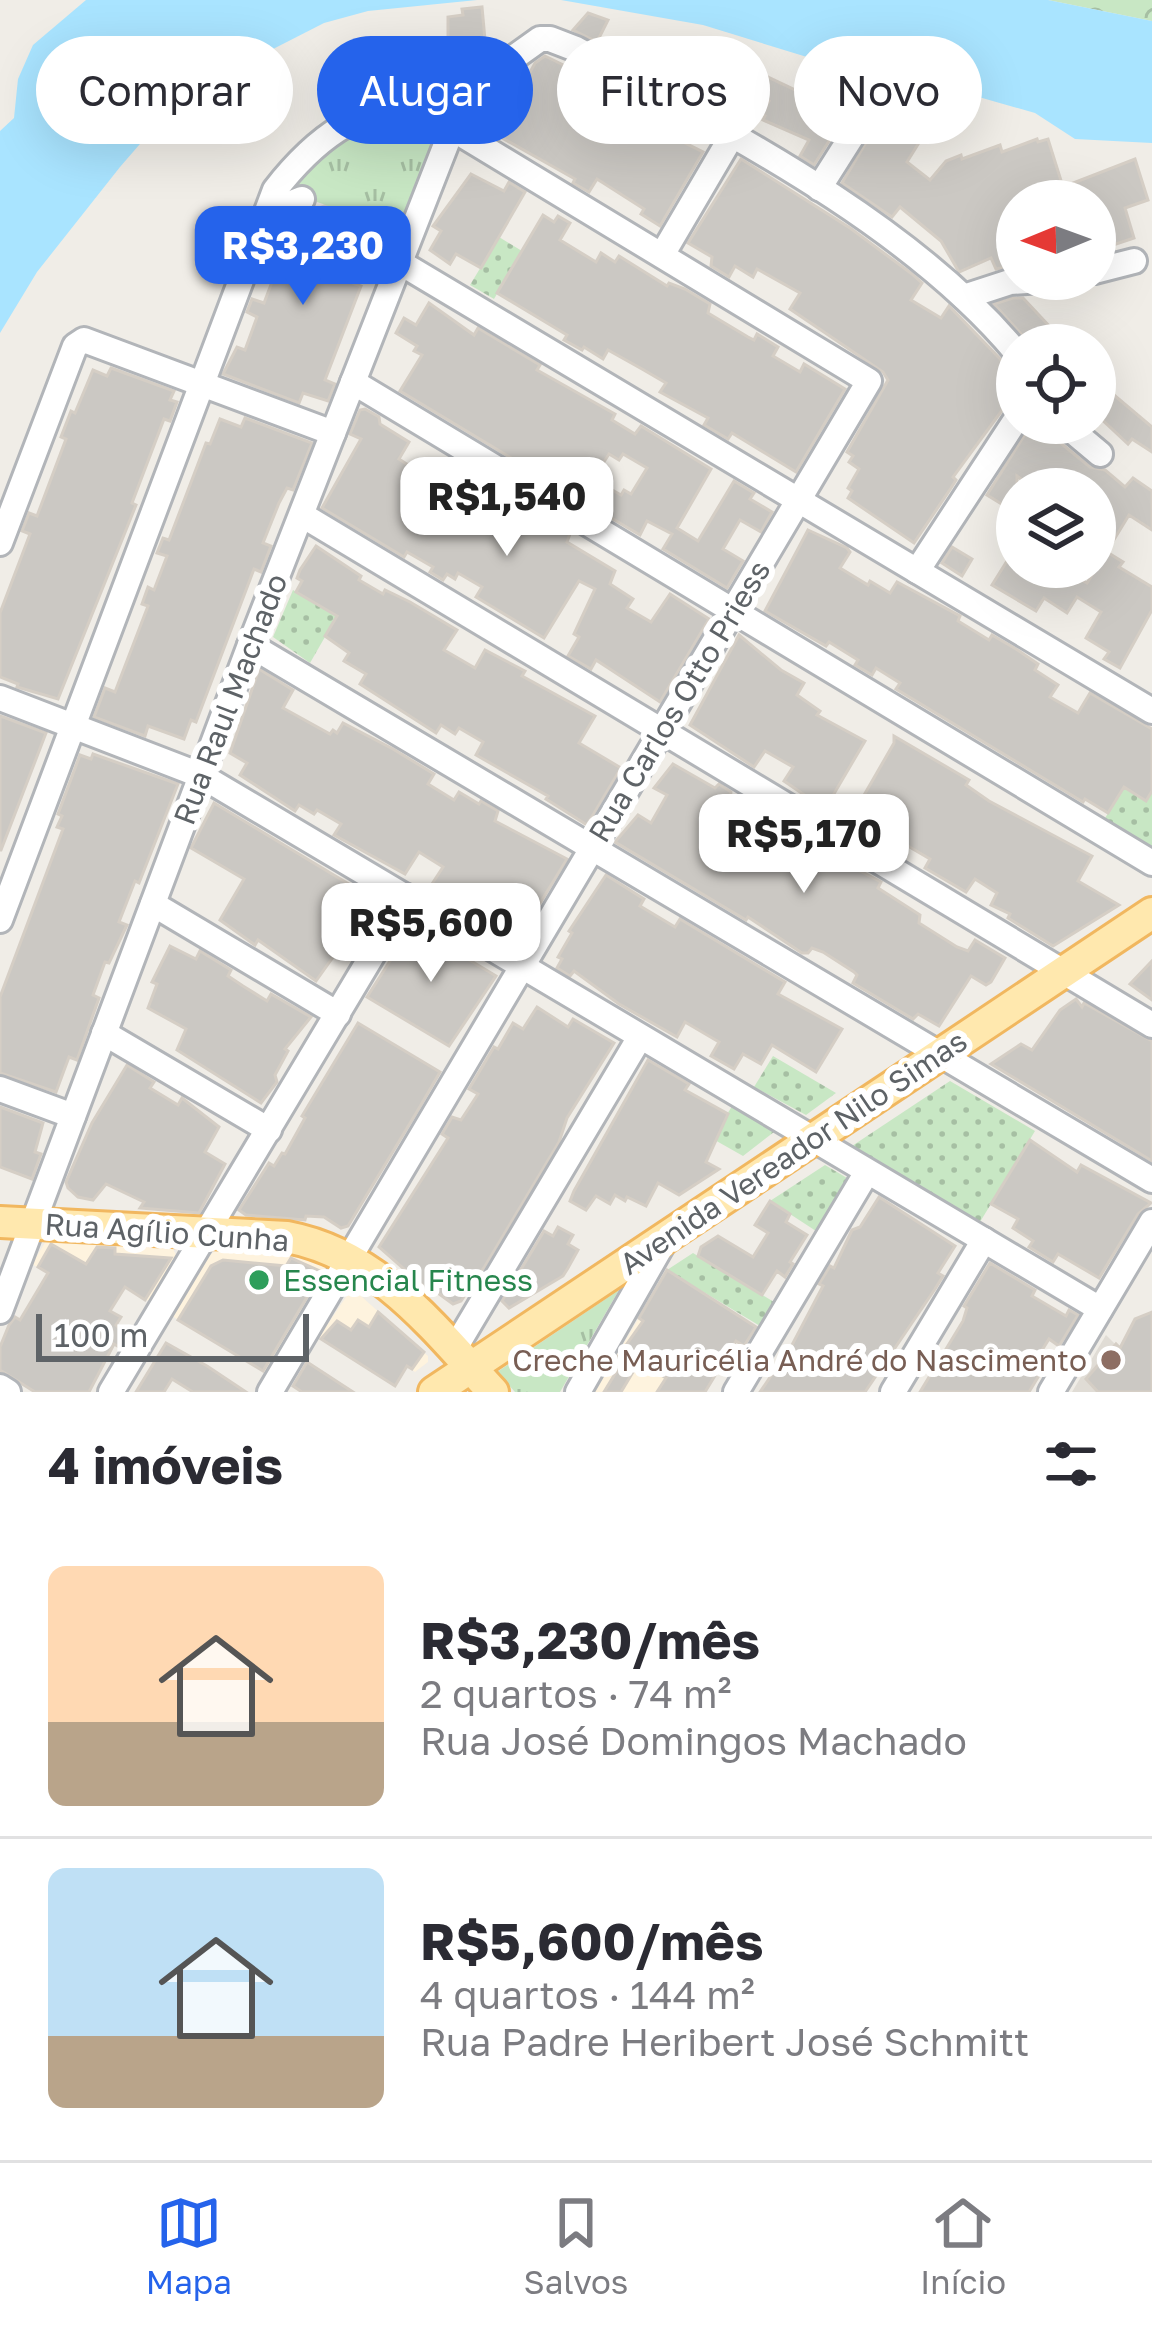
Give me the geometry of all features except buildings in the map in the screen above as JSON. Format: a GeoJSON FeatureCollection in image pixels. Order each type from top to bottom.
{"type":"FeatureCollection","features":[{"type":"Feature","properties":{"kind":"main road","name":"Avenida Vereador Nilo Simas"},"geometry":{"type":"LineString","coordinates":[[434,1392],[463,1357],[666,1237],[1152,913]]}},
{"type":"Feature","properties":{"kind":"main road","name":"Rua Agílio Cunha"},"geometry":{"type":"LineString","coordinates":[[0,1222],[287,1237],[350,1260],[406,1300],[493,1392]]}},
{"type":"Feature","properties":{"kind":"street"},"geometry":{"type":"LineString","coordinates":[[0,920],[275,190],[317,143]]}},
{"type":"Feature","properties":{"kind":"street","name":"Rua Raul Machado"},"geometry":{"type":"LineString","coordinates":[[0,1311],[200,775],[444,144]]}},
{"type":"Feature","properties":{"kind":"street"},"geometry":{"type":"LineString","coordinates":[[479,144],[662,255],[727,144]]}},
{"type":"Feature","properties":{"kind":"street"},"geometry":{"type":"LineString","coordinates":[[749,144],[819,188],[964,297],[996,331]]}},
{"type":"Feature","properties":{"kind":"street"},"geometry":{"type":"LineString","coordinates":[[819,188],[847,144]]}},
{"type":"Feature","properties":{"kind":"street"},"geometry":{"type":"LineString","coordinates":[[267,212],[302,199]]}},
{"type":"Feature","properties":{"kind":"street","name":"Rua Carlos Otto Priess"},"geometry":{"type":"LineString","coordinates":[[270,1392],[869,381],[662,255]]}},
{"type":"Feature","properties":{"kind":"street"},"geometry":{"type":"LineString","coordinates":[[1116,266],[1134,261]]}},
{"type":"Feature","properties":{"kind":"street"},"geometry":{"type":"LineString","coordinates":[[399,262],[1152,711]]}},
{"type":"Feature","properties":{"kind":"street"},"geometry":{"type":"LineString","coordinates":[[964,297],[996,287]]}},
{"type":"Feature","properties":{"kind":"street"},"geometry":{"type":"LineString","coordinates":[[0,543],[75,346],[84,340],[333,433]]}},
{"type":"Feature","properties":{"kind":"street"},"geometry":{"type":"LineString","coordinates":[[353,382],[1152,863]]}},
{"type":"Feature","properties":{"kind":"street"},"geometry":{"type":"LineString","coordinates":[[917,572],[1000,444]]}},
{"type":"Feature","properties":{"kind":"street"},"geometry":{"type":"LineString","coordinates":[[1088,444],[1100,454]]}},
{"type":"Feature","properties":{"kind":"street"},"geometry":{"type":"LineString","coordinates":[[302,515],[1152,1025]]}},
{"type":"Feature","properties":{"kind":"street"},"geometry":{"type":"LineString","coordinates":[[250,644],[1152,1180]]}},
{"type":"Feature","properties":{"kind":"street"},"geometry":{"type":"LineString","coordinates":[[0,698],[200,775],[1100,1310]]}},
{"type":"Feature","properties":{"kind":"street"},"geometry":{"type":"LineString","coordinates":[[111,1392],[407,897]]}},
{"type":"Feature","properties":{"kind":"street"},"geometry":{"type":"LineString","coordinates":[[153,904],[338,1014]]}},
{"type":"Feature","properties":{"kind":"street"},"geometry":{"type":"LineString","coordinates":[[104,1033],[269,1130]]}},
{"type":"Feature","properties":{"kind":"street"},"geometry":{"type":"LineString","coordinates":[[463,1357],[640,1037]]}},
{"type":"Feature","properties":{"kind":"street"},"geometry":{"type":"LineString","coordinates":[[0,1089],[73,1116]]}},
{"type":"Feature","properties":{"kind":"street"},"geometry":{"type":"LineString","coordinates":[[736,1392],[867,1172]]}},
{"type":"Feature","properties":{"kind":"street"},"geometry":{"type":"LineString","coordinates":[[1051,1392],[1152,1222]]}},
{"type":"Feature","properties":{"kind":"street"},"geometry":{"type":"LineString","coordinates":[[578,1392],[666,1237]]}},
{"type":"Feature","properties":{"kind":"street"},"geometry":{"type":"LineString","coordinates":[[893,1392],[984,1240]]}},
{"type":"Feature","properties":{"kind":"street"},"geometry":{"type":"LineString","coordinates":[[0,1388],[8,1392]]}},
{"type":"Feature","properties":{"kind":"shaded area"},"geometry":{"type":"Polygon","coordinates":[[[325,204],[395,229],[375,282],[273,244],[281,223],[325,204]]]}},
{"type":"Feature","properties":{"kind":"shaded area"},"geometry":{"type":"Polygon","coordinates":[[[46,1241],[172,1247],[176,1255],[150,1302],[104,1274],[89,1298],[32,1264],[46,1241]]]}},
{"type":"Feature","properties":{"kind":"shaded area"},"geometry":{"type":"Polygon","coordinates":[[[217,1250],[289,1253],[326,1266],[266,1373],[172,1316],[207,1257],[217,1250]]]}},
{"type":"Feature","properties":{"kind":"shaded area"},"geometry":{"type":"Polygon","coordinates":[[[352,1288],[428,1356],[428,1362],[415,1372],[365,1335],[351,1358],[319,1337],[352,1288]]]}},
{"type":"Feature","properties":{"kind":"shaded area"},"geometry":{"type":"Polygon","coordinates":[[[653,1294],[699,1322],[657,1392],[595,1392],[653,1294]]]}},
{"type":"Feature","properties":{"kind":"shaded area","name":"Creche Mauricélia André do Nascimento"},"geometry":{"type":"Polygon","coordinates":[[[1106,1335],[1152,1381],[1152,1392],[1072,1392],[1106,1335]]]}},
{"type":"Feature","properties":{"kind":"green space"},"geometry":{"type":"Polygon","coordinates":[[[1048,0],[1152,0],[1152,21],[1048,0]]]}},
{"type":"Feature","properties":{"kind":"green space"},"geometry":{"type":"Polygon","coordinates":[[[332,144],[432,144],[399,231],[289,192],[332,144]]]}},
{"type":"Feature","properties":{"kind":"green space"},"geometry":{"type":"Polygon","coordinates":[[[499,237],[522,251],[494,299],[470,285],[499,237]]]}},
{"type":"Feature","properties":{"kind":"green space"},"geometry":{"type":"Polygon","coordinates":[[[293,590],[337,616],[310,663],[273,637],[293,590]]]}},
{"type":"Feature","properties":{"kind":"green space"},"geometry":{"type":"Polygon","coordinates":[[[1123,787],[1146,800],[1152,791],[1152,850],[1104,820],[1123,787]]]}},
{"type":"Feature","properties":{"kind":"green space"},"geometry":{"type":"Polygon","coordinates":[[[773,1056],[836,1093],[806,1115],[754,1087],[773,1056]]]}},
{"type":"Feature","properties":{"kind":"green space"},"geometry":{"type":"Polygon","coordinates":[[[950,1081],[1035,1131],[980,1222],[852,1146],[950,1081]]]}},
{"type":"Feature","properties":{"kind":"green space"},"geometry":{"type":"Polygon","coordinates":[[[732,1106],[774,1132],[743,1156],[713,1139],[732,1106]]]}},
{"type":"Feature","properties":{"kind":"green space"},"geometry":{"type":"Polygon","coordinates":[[[825,1165],[847,1178],[816,1231],[770,1201],[825,1165]]]}},
{"type":"Feature","properties":{"kind":"green space"},"geometry":{"type":"Polygon","coordinates":[[[693,1253],[774,1302],[760,1326],[667,1270],[693,1253]]]}},
{"type":"Feature","properties":{"kind":"green space"},"geometry":{"type":"Polygon","coordinates":[[[619,1290],[560,1392],[515,1392],[497,1372],[619,1290]]]}},
{"type":"Feature","properties":{"kind":"water"},"geometry":{"type":"Polygon","coordinates":[[[86,0],[477,0],[368,11],[324,23],[293,39],[44,36],[86,0]]]}},
{"type":"Feature","properties":{"kind":"water"},"geometry":{"type":"Polygon","coordinates":[[[561,0],[1048,0],[1152,21],[1152,143],[1075,139],[1035,113],[982,98],[982,36],[794,36],[794,53],[770,46],[770,36],[739,36],[703,25],[561,0]]]}},
{"type":"Feature","properties":{"kind":"water"},"geometry":{"type":"Polygon","coordinates":[[[36,42],[36,144],[140,144],[37,272],[0,333],[0,131],[14,118],[18,79],[36,42]]]}},
{"type":"Feature","properties":{"kind":"place","name":"Essencial Fitness"},"geometry":{"type":"Point","coordinates":[259,1280]}},
{"type":"Feature","properties":{"kind":"place","name":"Creche Mauricélia André do Nascimento"},"geometry":{"type":"Point","coordinates":[1111,1360]}}]}
